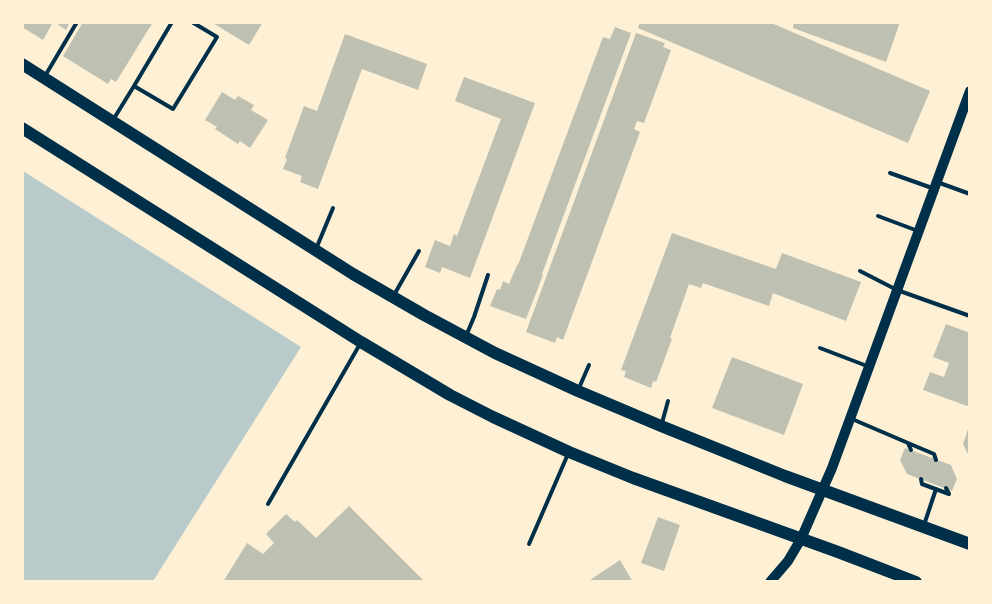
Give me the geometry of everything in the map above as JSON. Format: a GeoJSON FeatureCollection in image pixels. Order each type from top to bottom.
{"type":"FeatureCollection","features":[{"type":"Feature","properties":{"kind":"main road"},"geometry":{"type":"LineString","coordinates":[[22,64],[316,251],[392,297],[466,338],[516,363],[661,426],[776,473],[970,544]]}},
{"type":"Feature","properties":{"kind":"main road"},"geometry":{"type":"LineString","coordinates":[[770,582],[788,561],[801,539],[824,490],[970,91]]}},
{"type":"Feature","properties":{"kind":"main road"},"geometry":{"type":"LineString","coordinates":[[22,128],[361,342],[493,417],[569,452],[633,478],[838,552],[888,574],[916,582]]}},
{"type":"Feature","properties":{"kind":"lane"},"geometry":{"type":"LineString","coordinates":[[44,77],[77,22]]}},
{"type":"Feature","properties":{"kind":"lane"},"geometry":{"type":"LineString","coordinates":[[112,121],[172,22]]}},
{"type":"Feature","properties":{"kind":"lane"},"geometry":{"type":"LineString","coordinates":[[134,86],[173,109],[217,37],[192,22]]}},
{"type":"Feature","properties":{"kind":"lane"},"geometry":{"type":"LineString","coordinates":[[890,173],[970,194]]}},
{"type":"Feature","properties":{"kind":"lane"},"geometry":{"type":"LineString","coordinates":[[316,251],[333,208]]}},
{"type":"Feature","properties":{"kind":"lane"},"geometry":{"type":"LineString","coordinates":[[878,216],[919,232]]}},
{"type":"Feature","properties":{"kind":"lane"},"geometry":{"type":"LineString","coordinates":[[392,297],[419,251]]}},
{"type":"Feature","properties":{"kind":"lane"},"geometry":{"type":"LineString","coordinates":[[860,271],[897,290],[970,316]]}},
{"type":"Feature","properties":{"kind":"lane"},"geometry":{"type":"LineString","coordinates":[[466,338],[488,275]]}},
{"type":"Feature","properties":{"kind":"lane"},"geometry":{"type":"LineString","coordinates":[[268,504],[361,342]]}},
{"type":"Feature","properties":{"kind":"lane"},"geometry":{"type":"LineString","coordinates":[[820,348],[869,367]]}},
{"type":"Feature","properties":{"kind":"lane"},"geometry":{"type":"LineString","coordinates":[[578,390],[589,365]]}},
{"type":"Feature","properties":{"kind":"lane"},"geometry":{"type":"LineString","coordinates":[[661,426],[668,401]]}},
{"type":"Feature","properties":{"kind":"lane"},"geometry":{"type":"LineString","coordinates":[[851,418],[934,454],[936,460]]}},
{"type":"Feature","properties":{"kind":"lane"},"geometry":{"type":"LineString","coordinates":[[908,443],[911,450]]}},
{"type":"Feature","properties":{"kind":"lane"},"geometry":{"type":"LineString","coordinates":[[529,544],[569,452]]}},
{"type":"Feature","properties":{"kind":"lane"},"geometry":{"type":"LineString","coordinates":[[920,479],[922,484],[949,494],[946,488]]}},
{"type":"Feature","properties":{"kind":"lane"},"geometry":{"type":"LineString","coordinates":[[923,527],[936,489]]}},
{"type":"Feature","properties":{"kind":"shaded area"},"geometry":{"type":"Polygon","coordinates":[[[23,171],[301,347],[153,581],[23,581],[23,171]]]}},
{"type":"Feature","properties":{"kind":"building"},"geometry":{"type":"Polygon","coordinates":[[[22,22],[53,22],[43,40],[22,27],[22,22]]]}},
{"type":"Feature","properties":{"kind":"building"},"geometry":{"type":"Polygon","coordinates":[[[54,22],[70,22],[66,30],[54,22]]]}},
{"type":"Feature","properties":{"kind":"building"},"geometry":{"type":"Polygon","coordinates":[[[83,22],[153,22],[116,82],[111,79],[108,84],[63,56],[83,22]]]}},
{"type":"Feature","properties":{"kind":"building"},"geometry":{"type":"Polygon","coordinates":[[[211,22],[263,22],[249,45],[211,22]]]}},
{"type":"Feature","properties":{"kind":"building"},"geometry":{"type":"Polygon","coordinates":[[[640,22],[769,22],[930,91],[908,143],[638,28],[640,22]]]}},
{"type":"Feature","properties":{"kind":"building"},"geometry":{"type":"Polygon","coordinates":[[[794,22],[900,22],[886,62],[793,28],[794,22]]]}},
{"type":"Feature","properties":{"kind":"building"},"geometry":{"type":"Polygon","coordinates":[[[615,27],[631,33],[526,319],[490,306],[497,289],[500,290],[503,281],[509,284],[518,265],[603,37],[610,39],[615,27]]]}},
{"type":"Feature","properties":{"kind":"building"},"geometry":{"type":"Polygon","coordinates":[[[636,33],[665,43],[663,47],[671,50],[644,123],[637,121],[634,129],[640,132],[563,340],[557,337],[555,343],[526,332],[636,33]]]}},
{"type":"Feature","properties":{"kind":"building"},"geometry":{"type":"Polygon","coordinates":[[[345,34],[427,64],[418,90],[362,69],[318,189],[300,182],[302,176],[283,169],[287,159],[285,158],[304,106],[317,111],[345,34]]]}},
{"type":"Feature","properties":{"kind":"building"},"geometry":{"type":"Polygon","coordinates":[[[464,77],[535,103],[470,278],[442,267],[440,273],[425,267],[435,240],[450,246],[454,234],[457,236],[501,119],[455,101],[464,77]]]}},
{"type":"Feature","properties":{"kind":"building"},"geometry":{"type":"Polygon","coordinates":[[[222,92],[235,100],[238,96],[254,105],[251,110],[268,120],[250,148],[240,141],[238,144],[205,120],[222,92]]]}},
{"type":"Feature","properties":{"kind":"building"},"geometry":{"type":"Polygon","coordinates":[[[672,233],[776,269],[782,253],[861,282],[846,321],[773,293],[769,306],[703,283],[701,288],[689,284],[670,338],[672,339],[656,382],[653,381],[651,388],[624,377],[626,371],[621,370],[672,233]]]}},
{"type":"Feature","properties":{"kind":"building"},"geometry":{"type":"Polygon","coordinates":[[[946,324],[970,333],[970,407],[923,390],[930,372],[944,377],[949,363],[933,357],[946,324]]]}},
{"type":"Feature","properties":{"kind":"building"},"geometry":{"type":"Polygon","coordinates":[[[732,357],[803,384],[784,435],[712,408],[732,357]]]}},
{"type":"Feature","properties":{"kind":"building"},"geometry":{"type":"Polygon","coordinates":[[[970,426],[970,458],[963,444],[970,426]]]}},
{"type":"Feature","properties":{"kind":"building"},"geometry":{"type":"Polygon","coordinates":[[[905,448],[951,465],[957,479],[952,491],[907,474],[900,460],[905,448]]]}},
{"type":"Feature","properties":{"kind":"building"},"geometry":{"type":"Polygon","coordinates":[[[349,506],[425,582],[223,582],[247,543],[263,554],[274,543],[266,534],[286,514],[295,522],[297,520],[316,538],[349,506]]]}},
{"type":"Feature","properties":{"kind":"building"},"geometry":{"type":"Polygon","coordinates":[[[658,517],[680,525],[664,571],[641,563],[658,517]]]}},
{"type":"Feature","properties":{"kind":"building"},"geometry":{"type":"Polygon","coordinates":[[[620,560],[633,582],[587,582],[620,560]]]}}]}
